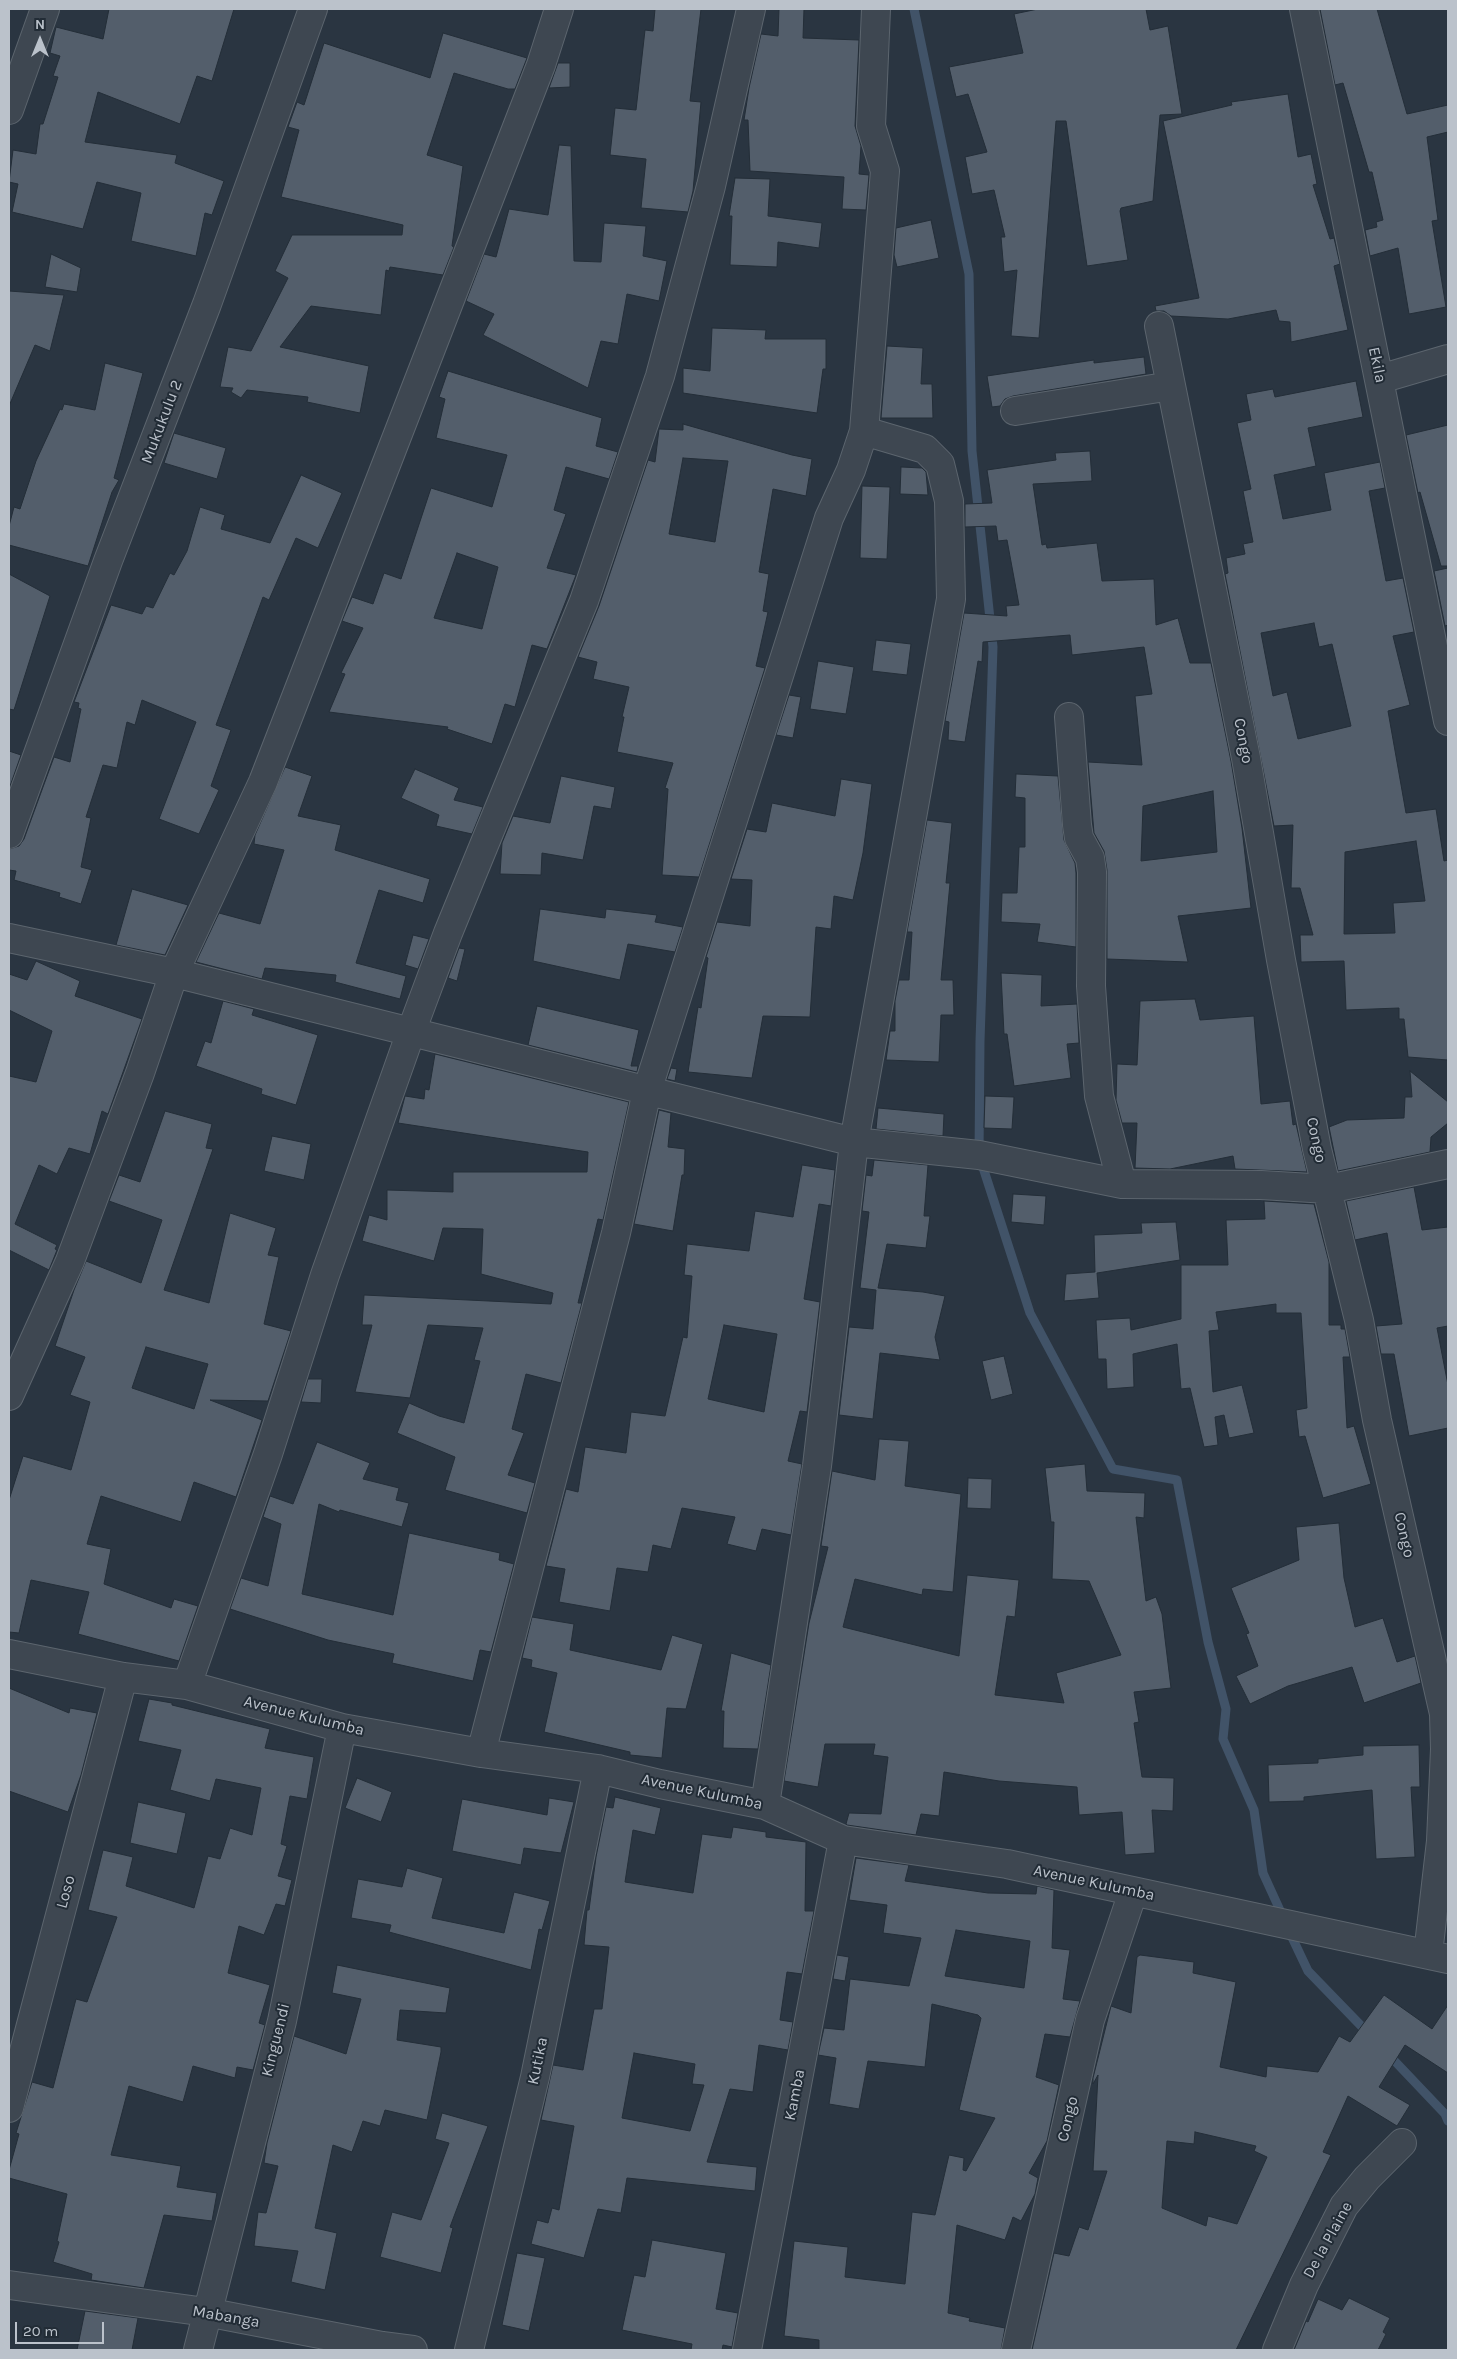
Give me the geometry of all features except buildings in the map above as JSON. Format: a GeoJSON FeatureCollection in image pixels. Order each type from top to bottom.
{"type":"FeatureCollection","features":[{"type":"Feature","properties":{"kind":"street"},"geometry":{"type":"LineString","coordinates":[[9,110],[45,9]]}},
{"type":"Feature","properties":{"kind":"street","name":"Mukukulu 2"},"geometry":{"type":"LineString","coordinates":[[9,834],[108,561],[207,304],[313,9]]}},
{"type":"Feature","properties":{"kind":"street"},"geometry":{"type":"LineString","coordinates":[[9,1396],[70,1261],[140,1073],[174,973],[264,782],[541,65],[559,9]]}},
{"type":"Feature","properties":{"kind":"street"},"geometry":{"type":"LineString","coordinates":[[186,1685],[268,1454],[325,1274],[411,1032],[448,933],[584,601],[660,376],[711,186],[751,9]]}},
{"type":"Feature","properties":{"kind":"street"},"geometry":{"type":"LineString","coordinates":[[481,1752],[616,1233],[647,1091],[829,518],[851,470],[864,431],[885,171],[871,126],[876,9]]}},
{"type":"Feature","properties":{"kind":"street","name":"Ekila"},"geometry":{"type":"LineString","coordinates":[[1304,9],[1448,721]]}},
{"type":"Feature","properties":{"kind":"street","name":"Congo"},"geometry":{"type":"LineString","coordinates":[[1159,326],[1246,758],[1281,960],[1317,1149],[1359,1320],[1377,1420],[1444,1714],[1445,1749],[1438,1956]]}},
{"type":"Feature","properties":{"kind":"street"},"geometry":{"type":"LineString","coordinates":[[1380,379],[1448,359]]}},
{"type":"Feature","properties":{"kind":"street"},"geometry":{"type":"LineString","coordinates":[[1015,411],[1171,386]]}},
{"type":"Feature","properties":{"kind":"street"},"geometry":{"type":"LineString","coordinates":[[765,1805],[817,1466],[854,1142],[951,599],[949,501],[940,464],[925,449],[864,431]]}},
{"type":"Feature","properties":{"kind":"street"},"geometry":{"type":"LineString","coordinates":[[1069,717],[1077,825],[1079,838],[1090,858],[1092,872],[1091,986],[1099,1096],[1122,1184]]}},
{"type":"Feature","properties":{"kind":"street"},"geometry":{"type":"LineString","coordinates":[[9,938],[174,973],[854,1142],[979,1155],[1122,1184],[1261,1185],[1328,1188],[1448,1164]]}},
{"type":"Feature","properties":{"kind":"street","name":"Avenue Kulumba"},"geometry":{"type":"LineString","coordinates":[[9,1654],[123,1677],[186,1685],[342,1728],[481,1752],[598,1769],[660,1784],[765,1805],[843,1840],[1007,1864],[1438,1956]]}},
{"type":"Feature","properties":{"kind":"street","name":"Loso"},"geometry":{"type":"LineString","coordinates":[[9,2108],[123,1677]]}},
{"type":"Feature","properties":{"kind":"street","name":"Kinguendi"},"geometry":{"type":"LineString","coordinates":[[198,2350],[206,2312],[282,2021],[342,1728]]}},
{"type":"Feature","properties":{"kind":"street","name":"Kutika"},"geometry":{"type":"LineString","coordinates":[[470,2350],[534,2077],[598,1769]]}},
{"type":"Feature","properties":{"kind":"street","name":"Kamba"},"geometry":{"type":"LineString","coordinates":[[747,2350],[843,1840]]}},
{"type":"Feature","properties":{"kind":"street","name":"Congo"},"geometry":{"type":"LineString","coordinates":[[1016,2350],[1090,2020],[1134,1892]]}},
{"type":"Feature","properties":{"kind":"street","name":"De la Plaine"},"geometry":{"type":"LineString","coordinates":[[1277,2350],[1304,2285],[1344,2206],[1367,2178],[1402,2143]]}},
{"type":"Feature","properties":{"kind":"street","name":"Mabanga"},"geometry":{"type":"LineString","coordinates":[[9,2285],[206,2312],[382,2346],[413,2350]]}},
{"type":"Feature","properties":{"kind":"waterway"},"geometry":{"type":"LineString","coordinates":[[914,9],[969,274],[972,451],[993,647],[980,1041],[979,1155],[1030,1313],[1113,1469],[1177,1480],[1208,1642],[1226,1709],[1223,1739],[1254,1810],[1263,1873],[1284,1919]]}},
{"type":"Feature","properties":{"kind":"waterway"},"geometry":{"type":"LineString","coordinates":[[1289,1931],[1308,1971],[1369,2034]]}},
{"type":"Feature","properties":{"kind":"waterway"},"geometry":{"type":"LineString","coordinates":[[1388,2054],[1445,2114],[1448,2121]]}}]}
